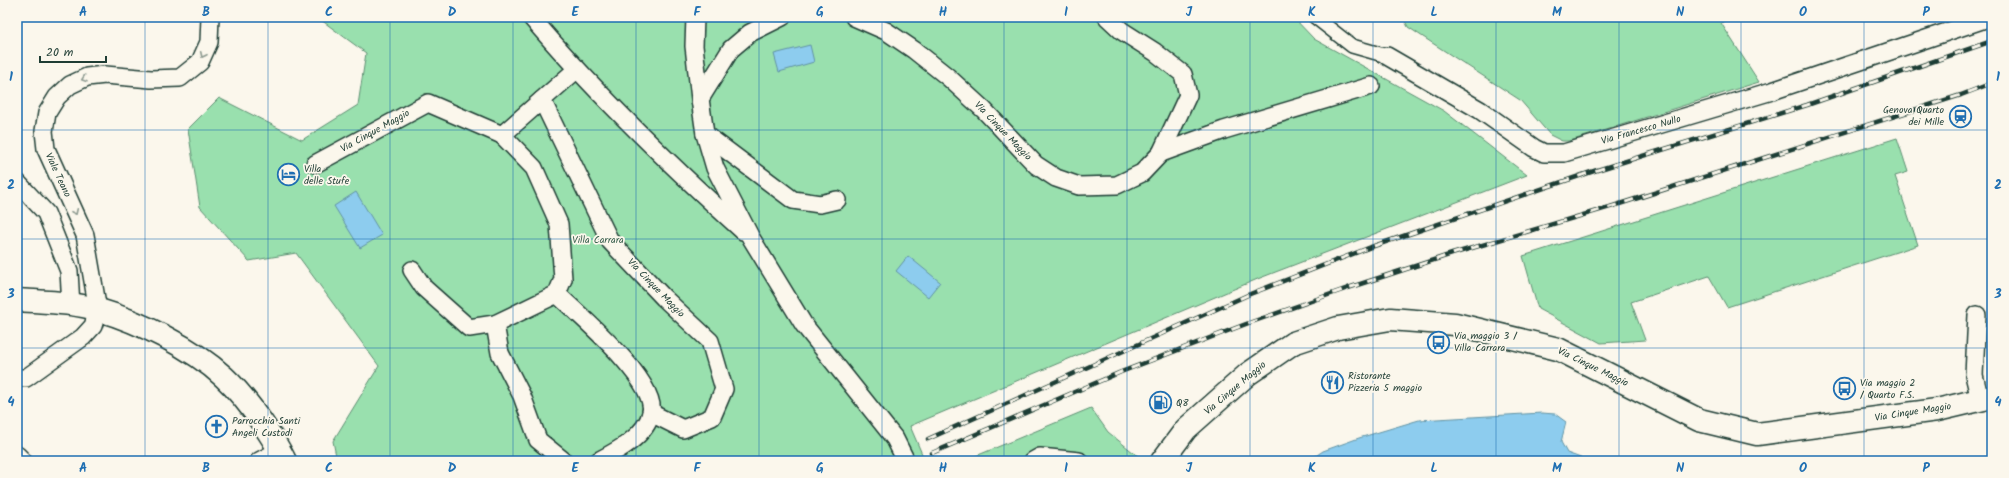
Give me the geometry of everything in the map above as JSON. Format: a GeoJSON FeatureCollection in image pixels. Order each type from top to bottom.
{"type":"FeatureCollection","features":[{"type":"Feature","properties":{"kind":"main road"},"geometry":{"type":"LineString","coordinates":[[17,300],[98,310],[185,348],[224,377],[253,410],[282,456]]}},
{"type":"Feature","properties":{"kind":"main road","name":"Via Cinque Maggio"},"geometry":{"type":"LineString","coordinates":[[1162,461],[1186,429],[1248,374],[1293,343],[1338,328],[1390,319],[1454,324],[1558,349],[1699,420],[1757,434],[1937,410],[1986,399]]}},
{"type":"Feature","properties":{"kind":"street","name":"Viale Teano"},"geometry":{"type":"LineString","coordinates":[[98,310],[86,235],[46,149],[44,131],[47,113],[57,97],[70,85],[87,77],[105,75],[151,79],[180,78],[200,62],[209,42],[210,17]]}},
{"type":"Feature","properties":{"kind":"street"},"geometry":{"type":"LineString","coordinates":[[531,17],[576,70],[693,186],[751,238]]}},
{"type":"Feature","properties":{"kind":"street"},"geometry":{"type":"LineString","coordinates":[[695,17],[694,46],[700,99],[706,134],[715,168],[751,238],[804,325],[895,439],[906,461]]}},
{"type":"Feature","properties":{"kind":"street"},"geometry":{"type":"LineString","coordinates":[[700,99],[731,49],[750,33],[782,17]]}},
{"type":"Feature","properties":{"kind":"street","name":"Via Cinque Maggio"},"geometry":{"type":"LineString","coordinates":[[854,17],[886,31],[931,64],[984,110],[1036,165],[1056,178],[1079,186],[1117,185],[1142,173],[1161,153],[1188,95],[1183,74],[1155,52],[1122,31],[1107,17]]}},
{"type":"Feature","properties":{"kind":"street","name":"Via Francesco Nullo"},"geometry":{"type":"LineString","coordinates":[[1315,17],[1352,46],[1387,56],[1480,110],[1534,148],[1544,153],[1564,153],[1772,91],[1991,17]]}},
{"type":"Feature","properties":{"kind":"street"},"geometry":{"type":"LineString","coordinates":[[502,135],[576,70]]}},
{"type":"Feature","properties":{"kind":"street","name":"Via Cinque Maggio"},"geometry":{"type":"LineString","coordinates":[[1161,153],[1224,130],[1371,86]]}},
{"type":"Feature","properties":{"kind":"street","name":"Via Cinque Maggio"},"geometry":{"type":"LineString","coordinates":[[542,100],[610,241],[664,298],[710,341],[724,389],[712,417],[683,429],[651,413]]}},
{"type":"Feature","properties":{"kind":"street","name":"Via Cinque Maggio"},"geometry":{"type":"LineString","coordinates":[[315,164],[428,103],[502,135],[534,168],[559,224],[563,279],[557,294]]}},
{"type":"Feature","properties":{"kind":"street"},"geometry":{"type":"LineString","coordinates":[[706,134],[794,200],[820,204],[837,200]]}},
{"type":"Feature","properties":{"kind":"street"},"geometry":{"type":"LineString","coordinates":[[17,182],[46,213],[69,271],[71,306]]}},
{"type":"Feature","properties":{"kind":"street"},"geometry":{"type":"LineString","coordinates":[[412,270],[424,288],[469,328],[495,324],[557,294],[622,357],[643,384],[651,406],[651,413],[641,432],[598,461]]}},
{"type":"Feature","properties":{"kind":"street"},"geometry":{"type":"LineString","coordinates":[[17,378],[26,378],[83,337],[93,326],[98,310]]}},
{"type":"Feature","properties":{"kind":"street"},"geometry":{"type":"LineString","coordinates":[[1977,315],[1974,375],[1986,399]]}},
{"type":"Feature","properties":{"kind":"street"},"geometry":{"type":"LineString","coordinates":[[495,324],[500,353],[522,396],[538,440],[564,461]]}},
{"type":"Feature","properties":{"kind":"street"},"geometry":{"type":"LineString","coordinates":[[17,455],[23,461]]}},
{"type":"Feature","properties":{"kind":"street"},"geometry":{"type":"LineString","coordinates":[[259,461],[282,456]]}},
{"type":"Feature","properties":{"kind":"street"},"geometry":{"type":"LineString","coordinates":[[1033,461],[1040,456],[1079,461]]}},
{"type":"Feature","properties":{"kind":"green space","name":"Villa Carrara"},"geometry":{"type":"Polygon","coordinates":[[[317,17],[1293,17],[1314,39],[1444,111],[1527,175],[1260,278],[910,426],[925,461],[337,461],[333,441],[379,366],[296,253],[249,261],[200,207],[188,129],[219,98],[302,140],[358,105],[366,53],[317,17]]]}},
{"type":"Feature","properties":{"kind":"green space"},"geometry":{"type":"Polygon","coordinates":[[[1403,17],[1731,17],[1721,23],[1759,82],[1570,141],[1562,141],[1550,135],[1520,100],[1408,27],[1403,17]]]}},
{"type":"Feature","properties":{"kind":"green space"},"geometry":{"type":"Polygon","coordinates":[[[1897,138],[1908,172],[1895,176],[1918,245],[1727,307],[1709,276],[1631,302],[1645,340],[1601,343],[1538,309],[1523,256],[1897,138]]]}},
{"type":"Feature","properties":{"kind":"green space"},"geometry":{"type":"Polygon","coordinates":[[[1091,408],[1108,432],[1139,457],[1136,461],[964,461],[1091,408]]]}},
{"type":"Feature","properties":{"kind":"water"},"geometry":{"type":"Polygon","coordinates":[[[810,45],[814,62],[779,72],[774,54],[810,45]]]}},
{"type":"Feature","properties":{"kind":"water"},"geometry":{"type":"Polygon","coordinates":[[[356,192],[382,235],[360,248],[334,206],[356,192]]]}},
{"type":"Feature","properties":{"kind":"water"},"geometry":{"type":"Polygon","coordinates":[[[908,256],[940,282],[928,297],[896,271],[908,256]]]}},
{"type":"Feature","properties":{"kind":"water"},"geometry":{"type":"Polygon","coordinates":[[[1542,413],[1555,414],[1566,422],[1561,442],[1567,453],[1589,461],[1308,461],[1323,451],[1359,438],[1419,420],[1542,413]]]}},
{"type":"Feature","properties":{"kind":"railway"},"geometry":{"type":"LineString","coordinates":[[928,439],[1250,294],[1371,247],[1594,171],[1807,105],[1992,41]]}},
{"type":"Feature","properties":{"kind":"railway"},"geometry":{"type":"LineString","coordinates":[[932,453],[1121,372],[1246,324],[1348,288],[1452,254],[1610,207],[1961,95],[1992,83]]}},
{"type":"Feature","properties":{"kind":"place","name":"Genova Quarto dei Mille"},"geometry":{"type":"Point","coordinates":[1960,116]}},
{"type":"Feature","properties":{"kind":"place","name":"Villa delle Stufe"},"geometry":{"type":"Point","coordinates":[288,175]}},
{"type":"Feature","properties":{"kind":"place","name":"Via maggio 3 / Villa Carrara"},"geometry":{"type":"Point","coordinates":[1439,342]}},
{"type":"Feature","properties":{"kind":"place","name":"Ristorante Pizzeria 5 maggio"},"geometry":{"type":"Point","coordinates":[1332,382]}},
{"type":"Feature","properties":{"kind":"place","name":"Via maggio 2 / Quarto F.S."},"geometry":{"type":"Point","coordinates":[1845,389]}},
{"type":"Feature","properties":{"kind":"place","name":"Q8"},"geometry":{"type":"Point","coordinates":[1161,403]}},
{"type":"Feature","properties":{"kind":"place","name":"Parrocchia Santi Angeli Custodi"},"geometry":{"type":"Point","coordinates":[217,427]}}]}
